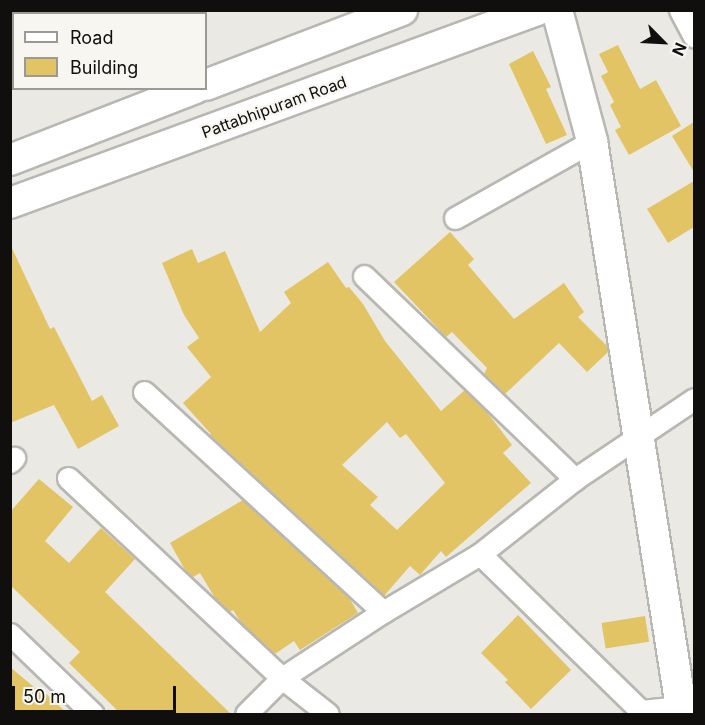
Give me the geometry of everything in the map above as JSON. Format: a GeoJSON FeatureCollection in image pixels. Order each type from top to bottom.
{"type":"FeatureCollection","features":[{"type":"Feature","properties":{"kind":"street"},"geometry":{"type":"LineString","coordinates":[[207,85],[402,10]]}},
{"type":"Feature","properties":{"kind":"street","name":"Pattabhipuram Road"},"geometry":{"type":"LineString","coordinates":[[10,203],[537,10]]}},
{"type":"Feature","properties":{"kind":"street"},"geometry":{"type":"LineString","coordinates":[[480,554],[641,711],[681,711],[592,141],[557,10]]}},
{"type":"Feature","properties":{"kind":"street"},"geometry":{"type":"LineString","coordinates":[[680,10],[694,36]]}},
{"type":"Feature","properties":{"kind":"street"},"geometry":{"type":"LineString","coordinates":[[10,160],[190,90]]}},
{"type":"Feature","properties":{"kind":"street"},"geometry":{"type":"LineString","coordinates":[[455,218],[592,141]]}},
{"type":"Feature","properties":{"kind":"street"},"geometry":{"type":"LineString","coordinates":[[364,276],[575,479]]}},
{"type":"Feature","properties":{"kind":"street"},"geometry":{"type":"LineString","coordinates":[[144,392],[383,612]]}},
{"type":"Feature","properties":{"kind":"street"},"geometry":{"type":"LineString","coordinates":[[246,714],[282,678],[383,612],[480,554],[575,479],[694,399]]}},
{"type":"Feature","properties":{"kind":"street"},"geometry":{"type":"LineString","coordinates":[[68,478],[282,678],[328,714]]}},
{"type":"Feature","properties":{"kind":"street"},"geometry":{"type":"LineString","coordinates":[[10,634],[93,714]]}},
{"type":"Feature","properties":{"kind":"building"},"geometry":{"type":"Polygon","coordinates":[[[618,45],[640,89],[656,80],[681,126],[629,155],[615,130],[621,127],[610,105],[614,102],[601,76],[608,72],[599,54],[618,45]]]}},
{"type":"Feature","properties":{"kind":"building"},"geometry":{"type":"Polygon","coordinates":[[[533,51],[551,87],[546,89],[567,135],[546,144],[509,64],[533,51]]]}},
{"type":"Feature","properties":{"kind":"building"},"geometry":{"type":"Polygon","coordinates":[[[694,122],[694,172],[672,136],[694,122]]]}},
{"type":"Feature","properties":{"kind":"building"},"geometry":{"type":"Polygon","coordinates":[[[694,181],[694,227],[668,243],[647,209],[694,181]]]}},
{"type":"Feature","properties":{"kind":"building"},"geometry":{"type":"Polygon","coordinates":[[[450,232],[474,259],[468,265],[514,319],[564,283],[584,312],[578,317],[607,346],[608,352],[587,372],[559,343],[505,394],[484,374],[487,368],[452,332],[446,337],[394,282],[450,232]]]}},
{"type":"Feature","properties":{"kind":"building"},"geometry":{"type":"Polygon","coordinates":[[[10,244],[50,329],[54,327],[92,401],[102,395],[119,426],[78,449],[54,405],[10,423],[10,244]]]}},
{"type":"Feature","properties":{"kind":"building"},"geometry":{"type":"Polygon","coordinates":[[[192,249],[198,263],[225,251],[260,332],[291,303],[284,292],[328,262],[346,288],[349,287],[363,304],[385,341],[441,411],[465,390],[487,412],[512,445],[503,453],[531,483],[446,557],[441,551],[420,575],[410,566],[384,596],[210,435],[183,403],[211,377],[187,347],[199,338],[184,315],[162,263],[192,249]],[[387,422],[342,465],[378,497],[370,505],[397,530],[445,483],[406,434],[400,438],[387,422]]]}},
{"type":"Feature","properties":{"kind":"building"},"geometry":{"type":"Polygon","coordinates":[[[39,479],[73,507],[45,541],[69,563],[101,528],[135,559],[105,592],[231,714],[121,714],[69,663],[80,652],[10,585],[10,512],[39,479]]]}},
{"type":"Feature","properties":{"kind":"building"},"geometry":{"type":"Polygon","coordinates":[[[243,500],[350,599],[358,613],[300,650],[294,641],[275,654],[242,624],[233,610],[230,612],[215,598],[200,573],[193,577],[185,570],[170,543],[243,500]]]}},
{"type":"Feature","properties":{"kind":"building"},"geometry":{"type":"Polygon","coordinates":[[[518,615],[571,670],[531,709],[505,682],[508,680],[481,653],[518,615]]]}},
{"type":"Feature","properties":{"kind":"building"},"geometry":{"type":"Polygon","coordinates":[[[645,616],[649,642],[606,649],[602,623],[645,616]]]}},
{"type":"Feature","properties":{"kind":"building"},"geometry":{"type":"Polygon","coordinates":[[[10,667],[40,692],[42,690],[68,714],[10,714],[10,667]]]}}]}
